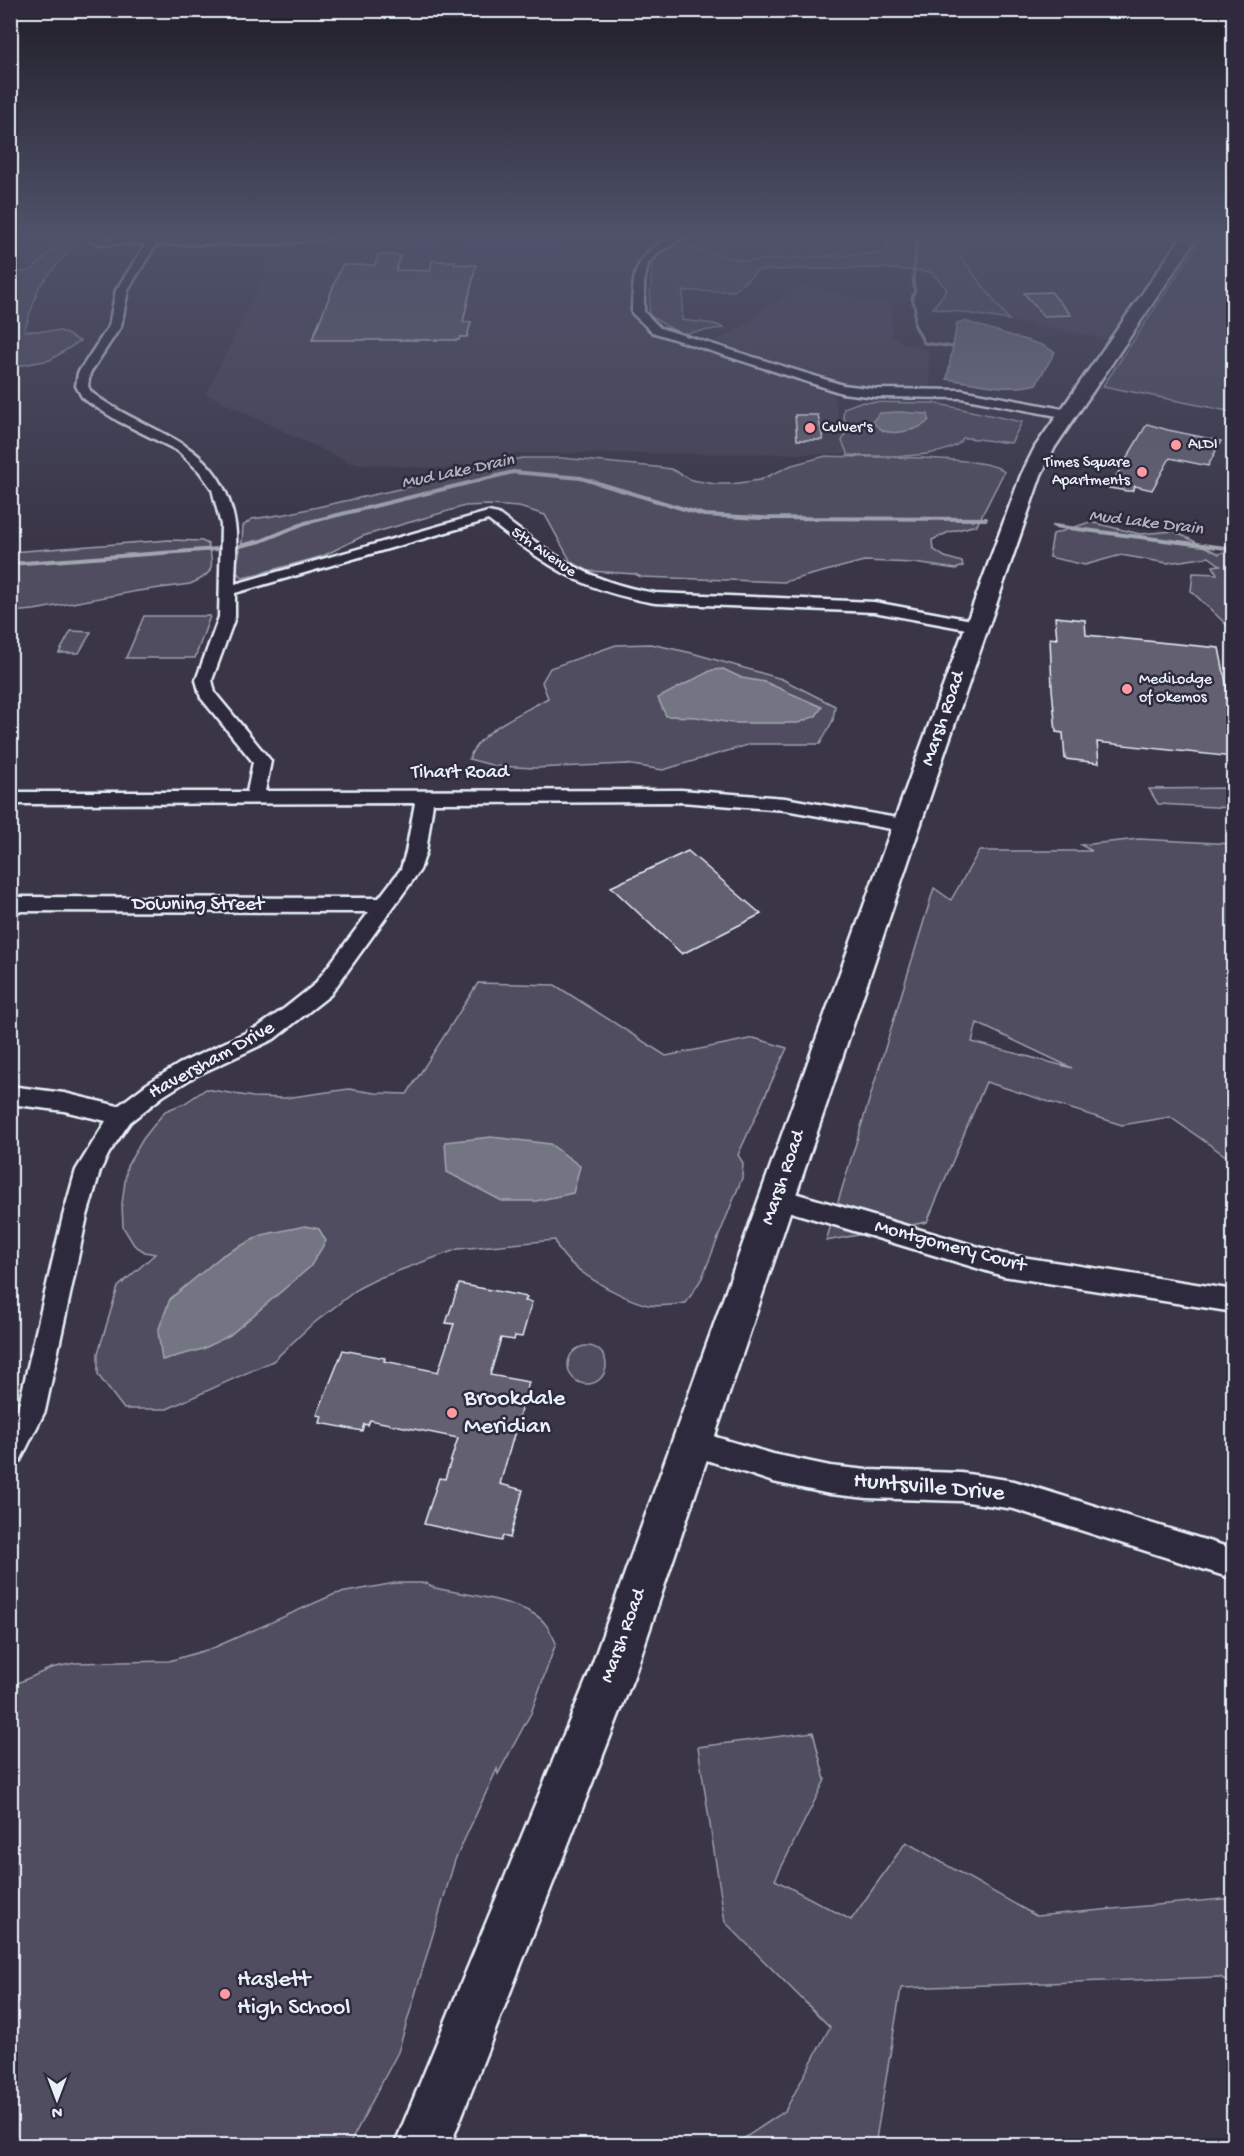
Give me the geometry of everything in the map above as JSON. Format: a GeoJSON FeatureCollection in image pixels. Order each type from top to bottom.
{"type":"FeatureCollection","features":[{"type":"Feature","properties":{"kind":"main road","name":"Marsh Road"},"geometry":{"type":"LineString","coordinates":[[422,2145],[611,1676],[1031,476],[1045,447],[1122,336]]}},
{"type":"Feature","properties":{"kind":"street"},"geometry":{"type":"LineString","coordinates":[[108,336],[84,374],[82,386],[86,394],[123,418],[183,448],[204,468],[219,489],[225,509],[227,616],[204,680],[207,694],[262,761],[255,797]]}},
{"type":"Feature","properties":{"kind":"street"},"geometry":{"type":"LineString","coordinates":[[672,336],[842,389],[876,393],[961,394],[1068,414]]}},
{"type":"Feature","properties":{"kind":"street","name":"5th Avenue"},"geometry":{"type":"LineString","coordinates":[[227,590],[488,516],[494,517],[571,575],[625,593],[655,598],[874,607],[977,626]]}},
{"type":"Feature","properties":{"kind":"street","name":"Haversham Drive"},"geometry":{"type":"LineString","coordinates":[[10,1452],[31,1411],[75,1216],[88,1170],[101,1146],[122,1116],[155,1090],[266,1033],[322,990],[403,882],[413,861],[425,796]]}},
{"type":"Feature","properties":{"kind":"street","name":"Tihart Road"},"geometry":{"type":"LineString","coordinates":[[10,798],[713,797],[785,804],[908,826]]}},
{"type":"Feature","properties":{"kind":"street","name":"Downing Street"},"geometry":{"type":"LineString","coordinates":[[10,904],[385,905]]}},
{"type":"Feature","properties":{"kind":"street"},"geometry":{"type":"LineString","coordinates":[[10,1095],[64,1102],[122,1116]]}},
{"type":"Feature","properties":{"kind":"street","name":"Montgomery Court"},"geometry":{"type":"LineString","coordinates":[[777,1198],[1003,1265],[1233,1301]]}},
{"type":"Feature","properties":{"kind":"street","name":"Huntsville Drive"},"geometry":{"type":"LineString","coordinates":[[692,1443],[773,1468],[830,1480],[867,1484],[961,1487],[1014,1495],[1233,1563]]}},
{"type":"Feature","properties":{"kind":"shaded area"},"geometry":{"type":"Polygon","coordinates":[[[11,336],[70,336],[80,341],[50,360],[11,367],[11,336]]]}},
{"type":"Feature","properties":{"kind":"shaded area"},"geometry":{"type":"Polygon","coordinates":[[[235,336],[657,336],[833,391],[846,454],[516,453],[449,469],[350,463],[206,394],[235,336]]]}},
{"type":"Feature","properties":{"kind":"shaded area"},"geometry":{"type":"Polygon","coordinates":[[[726,336],[892,336],[904,344],[928,350],[931,389],[880,390],[847,386],[711,344],[726,336]]]}},
{"type":"Feature","properties":{"kind":"shaded area"},"geometry":{"type":"Polygon","coordinates":[[[1089,336],[1108,336],[1106,339],[1089,336]]]}},
{"type":"Feature","properties":{"kind":"shaded area"},"geometry":{"type":"Polygon","coordinates":[[[1137,336],[1233,336],[1233,412],[1103,386],[1137,336]]]}},
{"type":"Feature","properties":{"kind":"shaded area"},"geometry":{"type":"Polygon","coordinates":[[[860,402],[934,403],[1022,422],[1011,443],[963,438],[956,445],[928,454],[848,455],[842,441],[848,428],[843,416],[844,408],[860,402]]]}},
{"type":"Feature","properties":{"kind":"shaded area"},"geometry":{"type":"Polygon","coordinates":[[[826,456],[921,458],[975,462],[994,466],[1004,472],[977,525],[949,532],[932,540],[933,549],[945,557],[962,562],[963,566],[956,569],[914,563],[864,561],[784,582],[641,577],[635,574],[589,571],[571,562],[545,515],[519,507],[488,505],[465,506],[363,536],[323,556],[243,578],[235,571],[242,542],[243,526],[252,519],[286,514],[422,484],[485,465],[523,458],[562,458],[671,469],[692,480],[731,484],[760,480],[792,465],[826,456]]]}},
{"type":"Feature","properties":{"kind":"shaded area"},"geometry":{"type":"Polygon","coordinates":[[[1090,522],[1140,534],[1174,531],[1219,554],[1233,548],[1233,627],[1229,627],[1191,591],[1193,573],[1217,574],[1213,566],[1220,565],[1209,557],[1167,563],[1121,555],[1085,565],[1049,557],[1053,534],[1090,522]]]}},
{"type":"Feature","properties":{"kind":"shaded area"},"geometry":{"type":"Polygon","coordinates":[[[169,540],[202,541],[208,544],[212,564],[208,573],[190,584],[11,612],[11,552],[169,540]]]}},
{"type":"Feature","properties":{"kind":"shaded area"},"geometry":{"type":"Polygon","coordinates":[[[144,616],[210,616],[195,658],[126,658],[144,616]]]}},
{"type":"Feature","properties":{"kind":"shaded area"},"geometry":{"type":"Polygon","coordinates":[[[71,631],[91,632],[79,653],[59,653],[71,631]]]}},
{"type":"Feature","properties":{"kind":"shaded area"},"geometry":{"type":"Polygon","coordinates":[[[651,644],[692,653],[782,679],[835,706],[833,720],[820,744],[751,744],[663,770],[626,764],[534,768],[495,766],[469,759],[474,749],[491,731],[548,698],[542,682],[550,668],[616,645],[651,644]]]}},
{"type":"Feature","properties":{"kind":"shaded area"},"geometry":{"type":"Polygon","coordinates":[[[1233,788],[1233,808],[1158,804],[1149,789],[1233,788]]]}},
{"type":"Feature","properties":{"kind":"shaded area"},"geometry":{"type":"Polygon","coordinates":[[[1139,839],[1233,844],[1233,1161],[1170,1117],[1122,1125],[986,1082],[927,1222],[826,1241],[934,888],[951,900],[979,851],[1092,851],[1081,845],[1139,839]],[[977,1023],[972,1042],[1072,1068],[977,1023]]]}},
{"type":"Feature","properties":{"kind":"shaded area"},"geometry":{"type":"Polygon","coordinates":[[[478,983],[555,985],[666,1056],[754,1038],[787,1048],[738,1155],[743,1163],[742,1178],[702,1278],[686,1303],[653,1306],[623,1296],[580,1271],[568,1261],[555,1240],[458,1249],[379,1278],[359,1288],[309,1327],[273,1361],[167,1409],[124,1409],[98,1375],[98,1353],[118,1287],[155,1254],[145,1252],[134,1245],[123,1227],[122,1204],[127,1166],[143,1139],[165,1111],[185,1103],[206,1089],[253,1097],[285,1098],[349,1089],[407,1094],[478,983]]]}},
{"type":"Feature","properties":{"kind":"shaded area"},"geometry":{"type":"Polygon","coordinates":[[[587,1346],[600,1352],[606,1365],[600,1378],[587,1384],[574,1378],[568,1365],[574,1352],[587,1346]]]}},
{"type":"Feature","properties":{"kind":"shaded area"},"geometry":{"type":"Polygon","coordinates":[[[395,1583],[426,1583],[435,1588],[511,1604],[534,1614],[541,1620],[556,1643],[531,1713],[498,1774],[497,1769],[455,1860],[398,2052],[349,2145],[11,2145],[11,1686],[51,1668],[75,1663],[169,1661],[213,1648],[335,1594],[395,1583]]]}},
{"type":"Feature","properties":{"kind":"shaded area"},"geometry":{"type":"Polygon","coordinates":[[[813,1732],[825,1780],[775,1880],[851,1920],[906,1842],[1036,1916],[1233,1898],[1233,1984],[1220,1977],[901,1988],[875,2145],[734,2145],[785,2111],[830,2027],[725,1922],[698,1747],[813,1732]]]}},
{"type":"Feature","properties":{"kind":"water"},"geometry":{"type":"Polygon","coordinates":[[[955,336],[1011,336],[1042,345],[1055,352],[1036,384],[1003,387],[947,379],[955,336]]]}},
{"type":"Feature","properties":{"kind":"water"},"geometry":{"type":"Polygon","coordinates":[[[880,413],[928,414],[929,420],[914,429],[895,432],[884,431],[872,422],[880,413]]]}},
{"type":"Feature","properties":{"kind":"water"},"geometry":{"type":"Polygon","coordinates":[[[723,669],[742,678],[765,682],[822,707],[816,716],[798,723],[732,723],[696,717],[666,716],[658,698],[712,670],[723,669]]]}},
{"type":"Feature","properties":{"kind":"water"},"geometry":{"type":"Polygon","coordinates":[[[492,1137],[550,1144],[580,1166],[573,1193],[536,1201],[502,1201],[447,1172],[445,1142],[492,1137]]]}},
{"type":"Feature","properties":{"kind":"water"},"geometry":{"type":"Polygon","coordinates":[[[305,1226],[319,1229],[326,1241],[310,1267],[230,1335],[203,1349],[162,1360],[158,1331],[170,1299],[223,1255],[262,1235],[305,1226]]]}},
{"type":"Feature","properties":{"kind":"building"},"geometry":{"type":"Polygon","coordinates":[[[314,336],[467,336],[460,337],[459,340],[312,340],[314,336]]]}},
{"type":"Feature","properties":{"kind":"building","name":"Culver's"},"geometry":{"type":"Polygon","coordinates":[[[795,415],[818,415],[823,440],[797,440],[795,415]]]}},
{"type":"Feature","properties":{"kind":"building"},"geometry":{"type":"Polygon","coordinates":[[[1147,424],[1221,441],[1208,466],[1170,458],[1152,490],[1135,486],[1132,491],[1109,488],[1147,424]]]}},
{"type":"Feature","properties":{"kind":"building","name":"MediLodge of Okemos"},"geometry":{"type":"Polygon","coordinates":[[[1055,617],[1085,620],[1086,635],[1219,648],[1228,693],[1231,693],[1233,706],[1233,757],[1097,742],[1099,763],[1065,759],[1063,733],[1056,732],[1052,689],[1050,638],[1057,639],[1055,617]]]}},
{"type":"Feature","properties":{"kind":"building"},"geometry":{"type":"Polygon","coordinates":[[[688,851],[761,914],[682,954],[611,887],[688,851]]]}},
{"type":"Feature","properties":{"kind":"building","name":"Brookdale Meridian"},"geometry":{"type":"Polygon","coordinates":[[[459,1284],[527,1297],[525,1301],[532,1302],[522,1337],[515,1336],[514,1340],[501,1338],[490,1375],[529,1382],[500,1484],[523,1490],[510,1538],[503,1536],[501,1541],[424,1524],[439,1478],[445,1479],[458,1438],[370,1420],[368,1425],[364,1424],[362,1431],[320,1423],[322,1416],[317,1415],[343,1350],[438,1372],[454,1324],[446,1323],[459,1284]]]}},
{"type":"Feature","properties":{"kind":"waterway"},"geometry":{"type":"LineString","coordinates":[[920,336],[924,343],[953,347]]}},
{"type":"Feature","properties":{"kind":"waterway","name":"Mud Lake Drain"},"geometry":{"type":"LineString","coordinates":[[10,564],[231,548],[261,541],[305,523],[513,472],[581,478],[704,515],[761,518],[986,519]]}},
{"type":"Feature","properties":{"kind":"waterway","name":"Mud Lake Drain"},"geometry":{"type":"LineString","coordinates":[[1054,526],[1234,549]]}},
{"type":"Feature","properties":{"kind":"place","name":"Culver's"},"geometry":{"type":"Point","coordinates":[810,428]}},
{"type":"Feature","properties":{"kind":"place","name":"ALDI"},"geometry":{"type":"Point","coordinates":[1176,445]}},
{"type":"Feature","properties":{"kind":"place","name":"Times Square Apartments"},"geometry":{"type":"Point","coordinates":[1142,472]}},
{"type":"Feature","properties":{"kind":"place","name":"MediLodge of Okemos"},"geometry":{"type":"Point","coordinates":[1127,689]}},
{"type":"Feature","properties":{"kind":"place","name":"Brookdale Meridian"},"geometry":{"type":"Point","coordinates":[452,1413]}},
{"type":"Feature","properties":{"kind":"place","name":"Haslett High School"},"geometry":{"type":"Point","coordinates":[225,1994]}}]}
